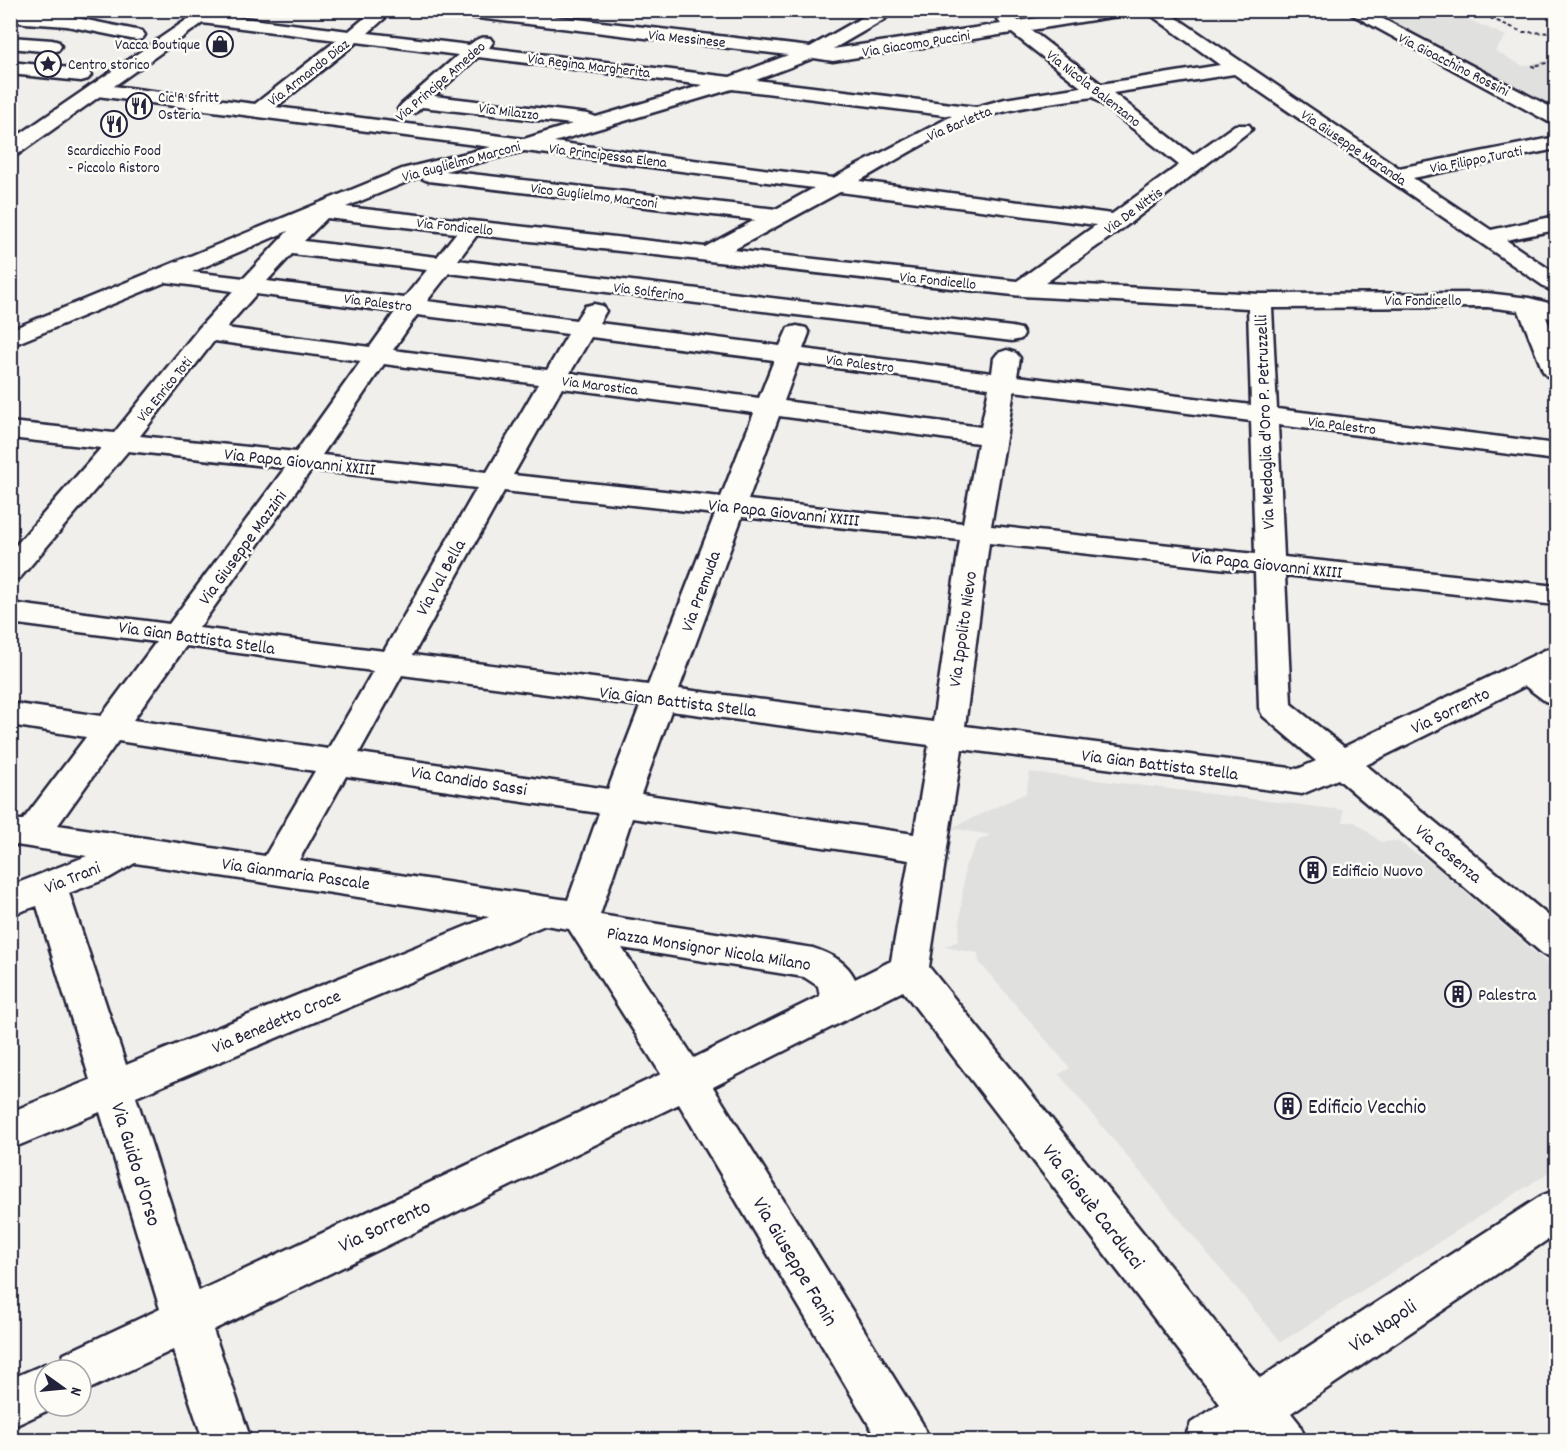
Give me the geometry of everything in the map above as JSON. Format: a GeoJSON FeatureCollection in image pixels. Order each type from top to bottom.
{"type":"FeatureCollection","features":[{"type":"Feature","properties":{"kind":"street"},"geometry":{"type":"LineString","coordinates":[[49,20],[75,10]]}},
{"type":"Feature","properties":{"kind":"street","name":"Via Armando Diaz"},"geometry":{"type":"LineString","coordinates":[[259,111],[386,10]]}},
{"type":"Feature","properties":{"kind":"street","name":"Via Messinese"},"geometry":{"type":"LineString","coordinates":[[453,10],[515,14],[627,31],[814,52]]}},
{"type":"Feature","properties":{"kind":"street","name":"Via Guglielmo Marconi"},"geometry":{"type":"LineString","coordinates":[[10,339],[409,173],[524,145],[602,122],[734,82],[814,52],[879,15],[878,10]]}},
{"type":"Feature","properties":{"kind":"street","name":"Via Nicola Balenzano"},"geometry":{"type":"LineString","coordinates":[[995,10],[1194,165]]}},
{"type":"Feature","properties":{"kind":"street","name":"Via Giacomo Puccini"},"geometry":{"type":"LineString","coordinates":[[814,52],[833,56],[1124,10]]}},
{"type":"Feature","properties":{"kind":"street","name":"Via Giuseppe Maranda"},"geometry":{"type":"LineString","coordinates":[[1152,10],[1557,284]]}},
{"type":"Feature","properties":{"kind":"street","name":"Via Gioacchino Rossini"},"geometry":{"type":"LineString","coordinates":[[1352,10],[1557,118]]}},
{"type":"Feature","properties":{"kind":"street"},"geometry":{"type":"LineString","coordinates":[[52,46],[10,41],[20,14],[136,35]]}},
{"type":"Feature","properties":{"kind":"street"},"geometry":{"type":"LineString","coordinates":[[10,151],[208,14]]}},
{"type":"Feature","properties":{"kind":"street","name":"Via Regina Margherita"},"geometry":{"type":"LineString","coordinates":[[208,14],[353,36],[976,113]]}},
{"type":"Feature","properties":{"kind":"street","name":"Via Principe Amedeo"},"geometry":{"type":"LineString","coordinates":[[387,127],[515,14]]}},
{"type":"Feature","properties":{"kind":"street"},"geometry":{"type":"LineString","coordinates":[[591,66],[640,17]]}},
{"type":"Feature","properties":{"kind":"street"},"geometry":{"type":"LineString","coordinates":[[10,68],[81,75]]}},
{"type":"Feature","properties":{"kind":"street","name":"Via Barletta"},"geometry":{"type":"LineString","coordinates":[[709,254],[945,126],[976,113],[1005,105],[1235,68]]}},
{"type":"Feature","properties":{"kind":"street","name":"Via Principessa Elena"},"geometry":{"type":"LineString","coordinates":[[97,90],[1118,221]]}},
{"type":"Feature","properties":{"kind":"street","name":"Via Milazzo"},"geometry":{"type":"LineString","coordinates":[[417,100],[602,122]]}},
{"type":"Feature","properties":{"kind":"street","name":"Via De Nittis"},"geometry":{"type":"LineString","coordinates":[[1022,289],[1242,129]]}},
{"type":"Feature","properties":{"kind":"street","name":"Via Filippo Turati"},"geometry":{"type":"LineString","coordinates":[[1395,175],[1557,143]]}},
{"type":"Feature","properties":{"kind":"street","name":"Vico Guglielmo Marconi"},"geometry":{"type":"LineString","coordinates":[[409,173],[779,216]]}},
{"type":"Feature","properties":{"kind":"street","name":"Via Fondicello"},"geometry":{"type":"LineString","coordinates":[[322,211],[1022,289],[1260,301],[1487,300],[1529,305],[1557,312]]}},
{"type":"Feature","properties":{"kind":"street","name":"Via Enrico Toti"},"geometry":{"type":"LineString","coordinates":[[10,571],[121,442],[208,333],[286,246],[322,211]]}},
{"type":"Feature","properties":{"kind":"street"},"geometry":{"type":"LineString","coordinates":[[1487,237],[1557,223]]}},
{"type":"Feature","properties":{"kind":"street","name":"Via Giuseppe Mazzini"},"geometry":{"type":"LineString","coordinates":[[21,834],[111,727],[304,461],[411,306],[471,228]]}},
{"type":"Feature","properties":{"kind":"street","name":"Via Solferino"},"geometry":{"type":"LineString","coordinates":[[286,246],[805,311],[1012,334]]}},
{"type":"Feature","properties":{"kind":"street","name":"Via Premuda"},"geometry":{"type":"LineString","coordinates":[[585,922],[620,803],[822,267]]}},
{"type":"Feature","properties":{"kind":"street","name":"Via Palestro"},"geometry":{"type":"LineString","coordinates":[[164,275],[1557,452]]}},
{"type":"Feature","properties":{"kind":"street","name":"Via Val Bella"},"geometry":{"type":"LineString","coordinates":[[275,870],[339,761],[494,482],[609,286]]}},
{"type":"Feature","properties":{"kind":"street","name":"Via Ippolito Nievo"},"geometry":{"type":"LineString","coordinates":[[909,970],[947,736],[976,532],[1002,381],[1022,289]]}},
{"type":"Feature","properties":{"kind":"street","name":"Via Medaglia d'Oro P. Petruzzelli"},"geometry":{"type":"LineString","coordinates":[[1260,301],[1275,708],[1342,763]]}},
{"type":"Feature","properties":{"kind":"street"},"geometry":{"type":"LineString","coordinates":[[1529,305],[1557,372]]}},
{"type":"Feature","properties":{"kind":"street","name":"Via Marostica"},"geometry":{"type":"LineString","coordinates":[[208,333],[993,437]]}},
{"type":"Feature","properties":{"kind":"street","name":"Via Papa Giovanni XXIII"},"geometry":{"type":"LineString","coordinates":[[10,430],[1557,595]]}},
{"type":"Feature","properties":{"kind":"street","name":"Via Gian Battista Stella"},"geometry":{"type":"LineString","coordinates":[[10,613],[1302,782],[1342,763]]}},
{"type":"Feature","properties":{"kind":"street","name":"Via Sorrento"},"geometry":{"type":"LineString","coordinates":[[1342,763],[1557,657]]}},
{"type":"Feature","properties":{"kind":"street"},"geometry":{"type":"LineString","coordinates":[[1528,672],[1557,693]]}},
{"type":"Feature","properties":{"kind":"street","name":"Via Candido Sassi"},"geometry":{"type":"LineString","coordinates":[[10,714],[111,727],[927,849]]}},
{"type":"Feature","properties":{"kind":"street","name":"Via Cosenza"},"geometry":{"type":"LineString","coordinates":[[1342,763],[1557,943]]}},
{"type":"Feature","properties":{"kind":"street","name":"Via Gianmaria Pascale"},"geometry":{"type":"LineString","coordinates":[[21,834],[541,910],[585,922]]}},
{"type":"Feature","properties":{"kind":"street","name":"Via Trani"},"geometry":{"type":"LineString","coordinates":[[10,901],[96,868],[131,849]]}},
{"type":"Feature","properties":{"kind":"street","name":"Via Guido d'Orso"},"geometry":{"type":"LineString","coordinates":[[49,886],[186,1320],[227,1440]]}},
{"type":"Feature","properties":{"kind":"street","name":"Via Benedetto Croce"},"geometry":{"type":"LineString","coordinates":[[10,1131],[541,910]]}},
{"type":"Feature","properties":{"kind":"street","name":"Piazza Monsignor Nicola Milano"},"geometry":{"type":"LineString","coordinates":[[585,922],[813,963],[835,978],[841,1003]]}},
{"type":"Feature","properties":{"kind":"street","name":"Piazza Monsignor Nicola Milano"},"geometry":{"type":"LineString","coordinates":[[585,922],[687,1081]]}},
{"type":"Feature","properties":{"kind":"street"},"geometry":{"type":"LineString","coordinates":[[687,1081],[909,970]]}},
{"type":"Feature","properties":{"kind":"street","name":"Via Giosuè Carducci"},"geometry":{"type":"LineString","coordinates":[[909,970],[1269,1425]]}},
{"type":"Feature","properties":{"kind":"street","name":"Via Sorrento"},"geometry":{"type":"LineString","coordinates":[[93,1364],[687,1081]]}},
{"type":"Feature","properties":{"kind":"street","name":"Via Giuseppe Fanin"},"geometry":{"type":"LineString","coordinates":[[687,1081],[905,1440]]}},
{"type":"Feature","properties":{"kind":"street","name":"Via Napoli"},"geometry":{"type":"LineString","coordinates":[[1208,1440],[1269,1425],[1557,1210]]}},
{"type":"Feature","properties":{"kind":"street"},"geometry":{"type":"LineString","coordinates":[[10,1404],[33,1393]]}},
{"type":"Feature","properties":{"kind":"path"},"geometry":{"type":"LineString","coordinates":[[1471,10],[1515,31],[1540,35],[1557,33]]}},
{"type":"Feature","properties":{"kind":"path"},"geometry":{"type":"LineString","coordinates":[[1542,71],[1532,66],[1557,61]]}},
{"type":"Feature","properties":{"kind":"shaded area"},"geometry":{"type":"Polygon","coordinates":[[[1369,11],[1449,11],[1506,36],[1495,51],[1523,66],[1556,58],[1556,109],[1369,11]]]}},
{"type":"Feature","properties":{"kind":"shaded area"},"geometry":{"type":"Polygon","coordinates":[[[1030,772],[1343,810],[1343,822],[1355,822],[1381,842],[1397,841],[1434,865],[1556,971],[1556,1168],[1281,1342],[1059,1074],[1070,1068],[979,962],[978,953],[944,947],[958,941],[965,866],[978,841],[990,835],[951,828],[1026,793],[1030,772]]]}},
{"type":"Feature","properties":{"kind":"place","name":"Vacca Boutique"},"geometry":{"type":"Point","coordinates":[220,44]}},
{"type":"Feature","properties":{"kind":"place","name":"Centro storico"},"geometry":{"type":"Point","coordinates":[48,64]}},
{"type":"Feature","properties":{"kind":"place","name":"Cic'R Sfritt Osteria"},"geometry":{"type":"Point","coordinates":[139,106]}},
{"type":"Feature","properties":{"kind":"place","name":"Scardicchio Food - Piccolo Ristoro"},"geometry":{"type":"Point","coordinates":[114,124]}},
{"type":"Feature","properties":{"kind":"place","name":"Edificio Nuovo"},"geometry":{"type":"Point","coordinates":[1313,870]}},
{"type":"Feature","properties":{"kind":"place","name":"Palestra"},"geometry":{"type":"Point","coordinates":[1458,994]}},
{"type":"Feature","properties":{"kind":"place","name":"Edificio Vecchio"},"geometry":{"type":"Point","coordinates":[1288,1106]}}]}
